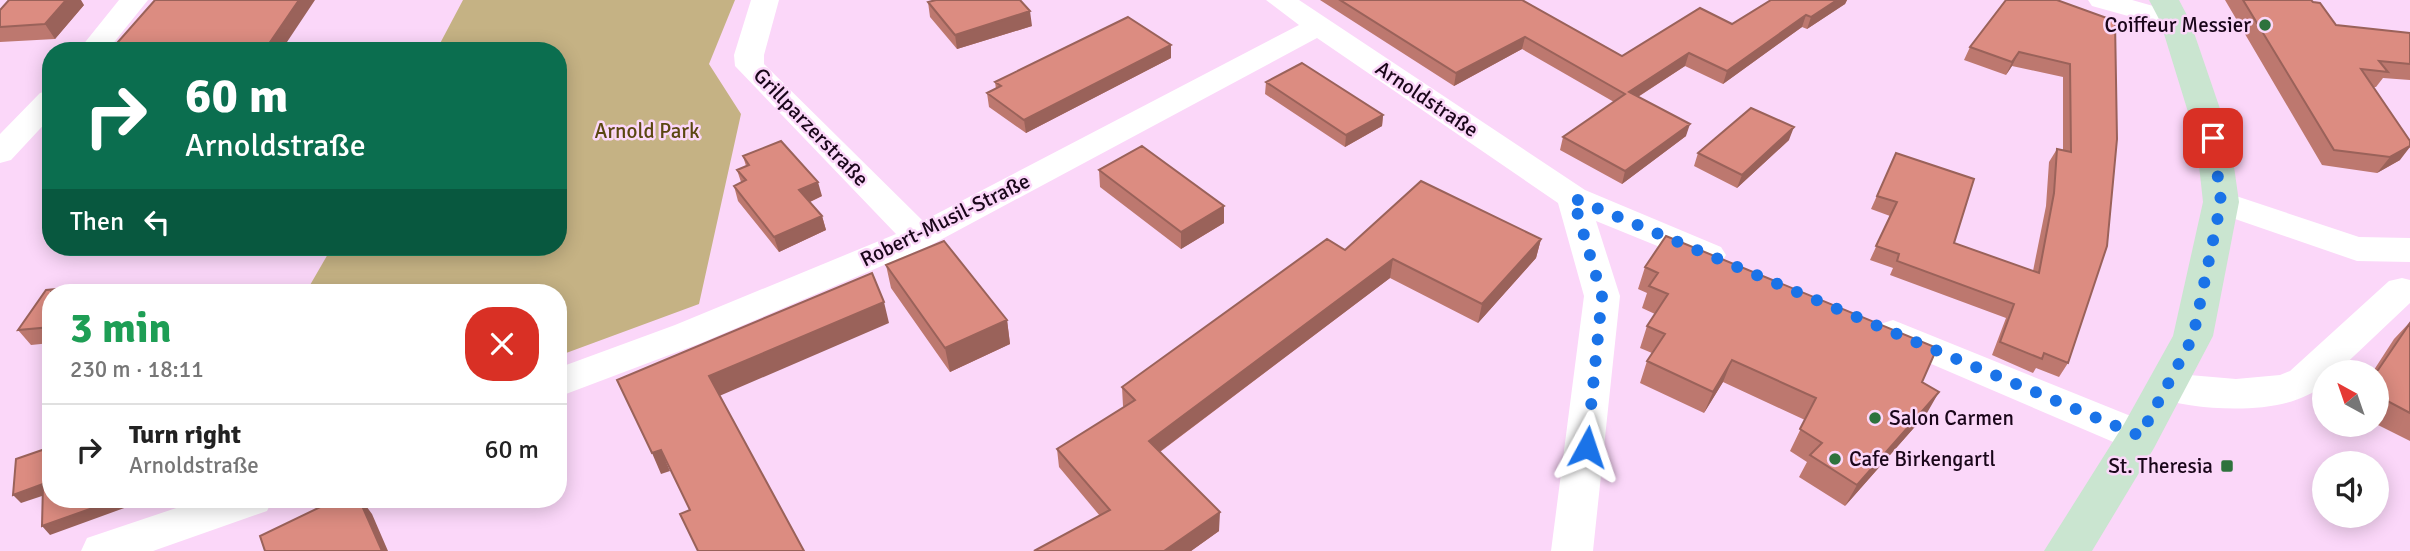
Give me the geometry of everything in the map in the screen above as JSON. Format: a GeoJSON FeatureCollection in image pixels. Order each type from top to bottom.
{"type":"FeatureCollection","features":[{"type":"Feature","properties":{"kind":"main road"},"geometry":{"type":"LineString","coordinates":[[2067,551],[2140,436],[2193,337],[2221,202],[2213,138],[2169,10]]}},
{"type":"Feature","properties":{"kind":"street"},"geometry":{"type":"LineString","coordinates":[[99,42],[134,0]]}},
{"type":"Feature","properties":{"kind":"street","name":"Grillparzerstraße"},"geometry":{"type":"LineString","coordinates":[[765,0],[749,55],[750,66],[919,237]]}},
{"type":"Feature","properties":{"kind":"street","name":"Arnoldstraße"},"geometry":{"type":"LineString","coordinates":[[1280,0],[1573,198],[1739,268]]}},
{"type":"Feature","properties":{"kind":"street"},"geometry":{"type":"LineString","coordinates":[[2102,0],[2169,10]]}},
{"type":"Feature","properties":{"kind":"street","name":"Robert-Musil-Straße"},"geometry":{"type":"LineString","coordinates":[[567,380],[688,334],[919,237],[1319,26]]}},
{"type":"Feature","properties":{"kind":"street"},"geometry":{"type":"LineString","coordinates":[[0,153],[42,109]]}},
{"type":"Feature","properties":{"kind":"street"},"geometry":{"type":"LineString","coordinates":[[1572,551],[1584,468],[1602,296],[1573,198]]}},
{"type":"Feature","properties":{"kind":"street"},"geometry":{"type":"LineString","coordinates":[[2221,202],[2357,248],[2410,250]]}},
{"type":"Feature","properties":{"kind":"street"},"geometry":{"type":"LineString","coordinates":[[2166,387],[2256,393],[2287,391],[2303,382],[2406,293],[2357,248]]}},
{"type":"Feature","properties":{"kind":"street"},"geometry":{"type":"LineString","coordinates":[[1866,321],[2140,436]]}},
{"type":"Feature","properties":{"kind":"street"},"geometry":{"type":"LineString","coordinates":[[102,551],[226,508]]}},
{"type":"Feature","properties":{"kind":"green space","name":"Arnold Park"},"geometry":{"type":"Polygon","coordinates":[[[463,0],[735,0],[709,64],[741,114],[699,304],[567,353],[567,284],[311,284],[327,256],[567,256],[567,42],[441,42],[463,0]]]}},
{"type":"Feature","properties":{"kind":"building"},"geometry":{"type":"Polygon","coordinates":[[[9,0],[66,0],[45,24],[0,27],[0,10],[9,0]]]}},
{"type":"Feature","properties":{"kind":"building"},"geometry":{"type":"Polygon","coordinates":[[[155,0],[299,0],[270,42],[118,42],[155,0]]]}},
{"type":"Feature","properties":{"kind":"building"},"geometry":{"type":"Polygon","coordinates":[[[1020,0],[1030,11],[955,35],[928,2],[1020,0]]]}},
{"type":"Feature","properties":{"kind":"building"},"geometry":{"type":"Polygon","coordinates":[[[1340,0],[1522,0],[1622,56],[1700,8],[1732,24],[1771,0],[1837,0],[1811,17],[1806,15],[1727,71],[1689,53],[1629,92],[1690,124],[1625,171],[1563,137],[1625,94],[1525,37],[1456,73],[1340,0]]]}},
{"type":"Feature","properties":{"kind":"building"},"geometry":{"type":"Polygon","coordinates":[[[2006,0],[2057,0],[2115,21],[2117,139],[2107,246],[2068,363],[2044,353],[2042,359],[2000,342],[2014,304],[1897,261],[1899,254],[1876,246],[1897,202],[1877,196],[1896,153],[1974,179],[1954,243],[2039,273],[2054,193],[2057,149],[2071,152],[2070,64],[2019,52],[2012,62],[1970,47],[2006,0]]]}},
{"type":"Feature","properties":{"kind":"building"},"geometry":{"type":"Polygon","coordinates":[[[2243,0],[2311,0],[2320,3],[2336,25],[2410,33],[2410,64],[2379,61],[2388,72],[2361,69],[2410,141],[2410,146],[2390,157],[2334,150],[2243,0]]]}},
{"type":"Feature","properties":{"kind":"building"},"geometry":{"type":"Polygon","coordinates":[[[1128,17],[1171,45],[1024,120],[987,93],[1001,86],[995,82],[1128,17]]]}},
{"type":"Feature","properties":{"kind":"building"},"geometry":{"type":"Polygon","coordinates":[[[1302,63],[1383,115],[1346,135],[1266,82],[1302,63]]]}},
{"type":"Feature","properties":{"kind":"building"},"geometry":{"type":"Polygon","coordinates":[[[1751,108],[1794,127],[1742,175],[1698,153],[1751,108]]]}},
{"type":"Feature","properties":{"kind":"building"},"geometry":{"type":"Polygon","coordinates":[[[781,141],[818,182],[799,190],[822,216],[774,237],[734,186],[746,180],[737,170],[749,165],[743,156],[781,141]]]}},
{"type":"Feature","properties":{"kind":"building"},"geometry":{"type":"Polygon","coordinates":[[[1142,146],[1224,206],[1181,232],[1099,170],[1142,146]]]}},
{"type":"Feature","properties":{"kind":"building"},"geometry":{"type":"Polygon","coordinates":[[[1421,181],[1541,239],[1482,304],[1393,259],[1149,441],[1220,512],[1164,551],[1034,551],[1110,510],[1057,449],[1135,400],[1122,387],[1327,239],[1345,250],[1421,181]]]}},
{"type":"Feature","properties":{"kind":"building"},"geometry":{"type":"Polygon","coordinates":[[[1666,236],[1937,348],[1922,382],[1939,392],[1857,485],[1810,455],[1822,443],[1800,429],[1816,398],[1732,360],[1713,392],[1647,361],[1665,334],[1647,326],[1668,294],[1649,286],[1658,273],[1645,267],[1666,236]]]}},
{"type":"Feature","properties":{"kind":"building"},"geometry":{"type":"Polygon","coordinates":[[[944,241],[1007,320],[945,348],[886,265],[944,241]]]}},
{"type":"Feature","properties":{"kind":"building"},"geometry":{"type":"Polygon","coordinates":[[[872,273],[884,302],[709,376],[804,551],[698,551],[680,514],[690,510],[661,450],[652,453],[617,380],[872,273]]]}},
{"type":"Feature","properties":{"kind":"building"},"geometry":{"type":"Polygon","coordinates":[[[42,296],[42,328],[18,330],[42,296]]]}},
{"type":"Feature","properties":{"kind":"building"},"geometry":{"type":"Polygon","coordinates":[[[2410,323],[2410,413],[2389,402],[2389,360],[2385,360],[2410,323]]]}},
{"type":"Feature","properties":{"kind":"building"},"geometry":{"type":"Polygon","coordinates":[[[42,450],[42,484],[13,495],[16,459],[42,450]]]}},
{"type":"Feature","properties":{"kind":"building"},"geometry":{"type":"Polygon","coordinates":[[[42,508],[93,508],[42,526],[42,508]]]}},
{"type":"Feature","properties":{"kind":"building"},"geometry":{"type":"Polygon","coordinates":[[[318,508],[363,508],[382,551],[265,551],[260,536],[318,508]]]}},
{"type":"Feature","properties":{"kind":"place","name":"Coiffeur Messier"},"geometry":{"type":"Point","coordinates":[2265,25]}},
{"type":"Feature","properties":{"kind":"place","name":"Salon Carmen"},"geometry":{"type":"Point","coordinates":[1875,418]}},
{"type":"Feature","properties":{"kind":"place","name":"Cafe Birkengartl"},"geometry":{"type":"Point","coordinates":[1835,459]}},
{"type":"Feature","properties":{"kind":"place","name":"St. Theresia"},"geometry":{"type":"Point","coordinates":[2227,466]}},
{"type":"Feature","properties":{"kind":"route"},"geometry":{"type":"LineString","coordinates":[[1587,447],[1602,296],[1573,198],[2140,436],[2193,337],[2221,202],[2213,138]]}}]}
